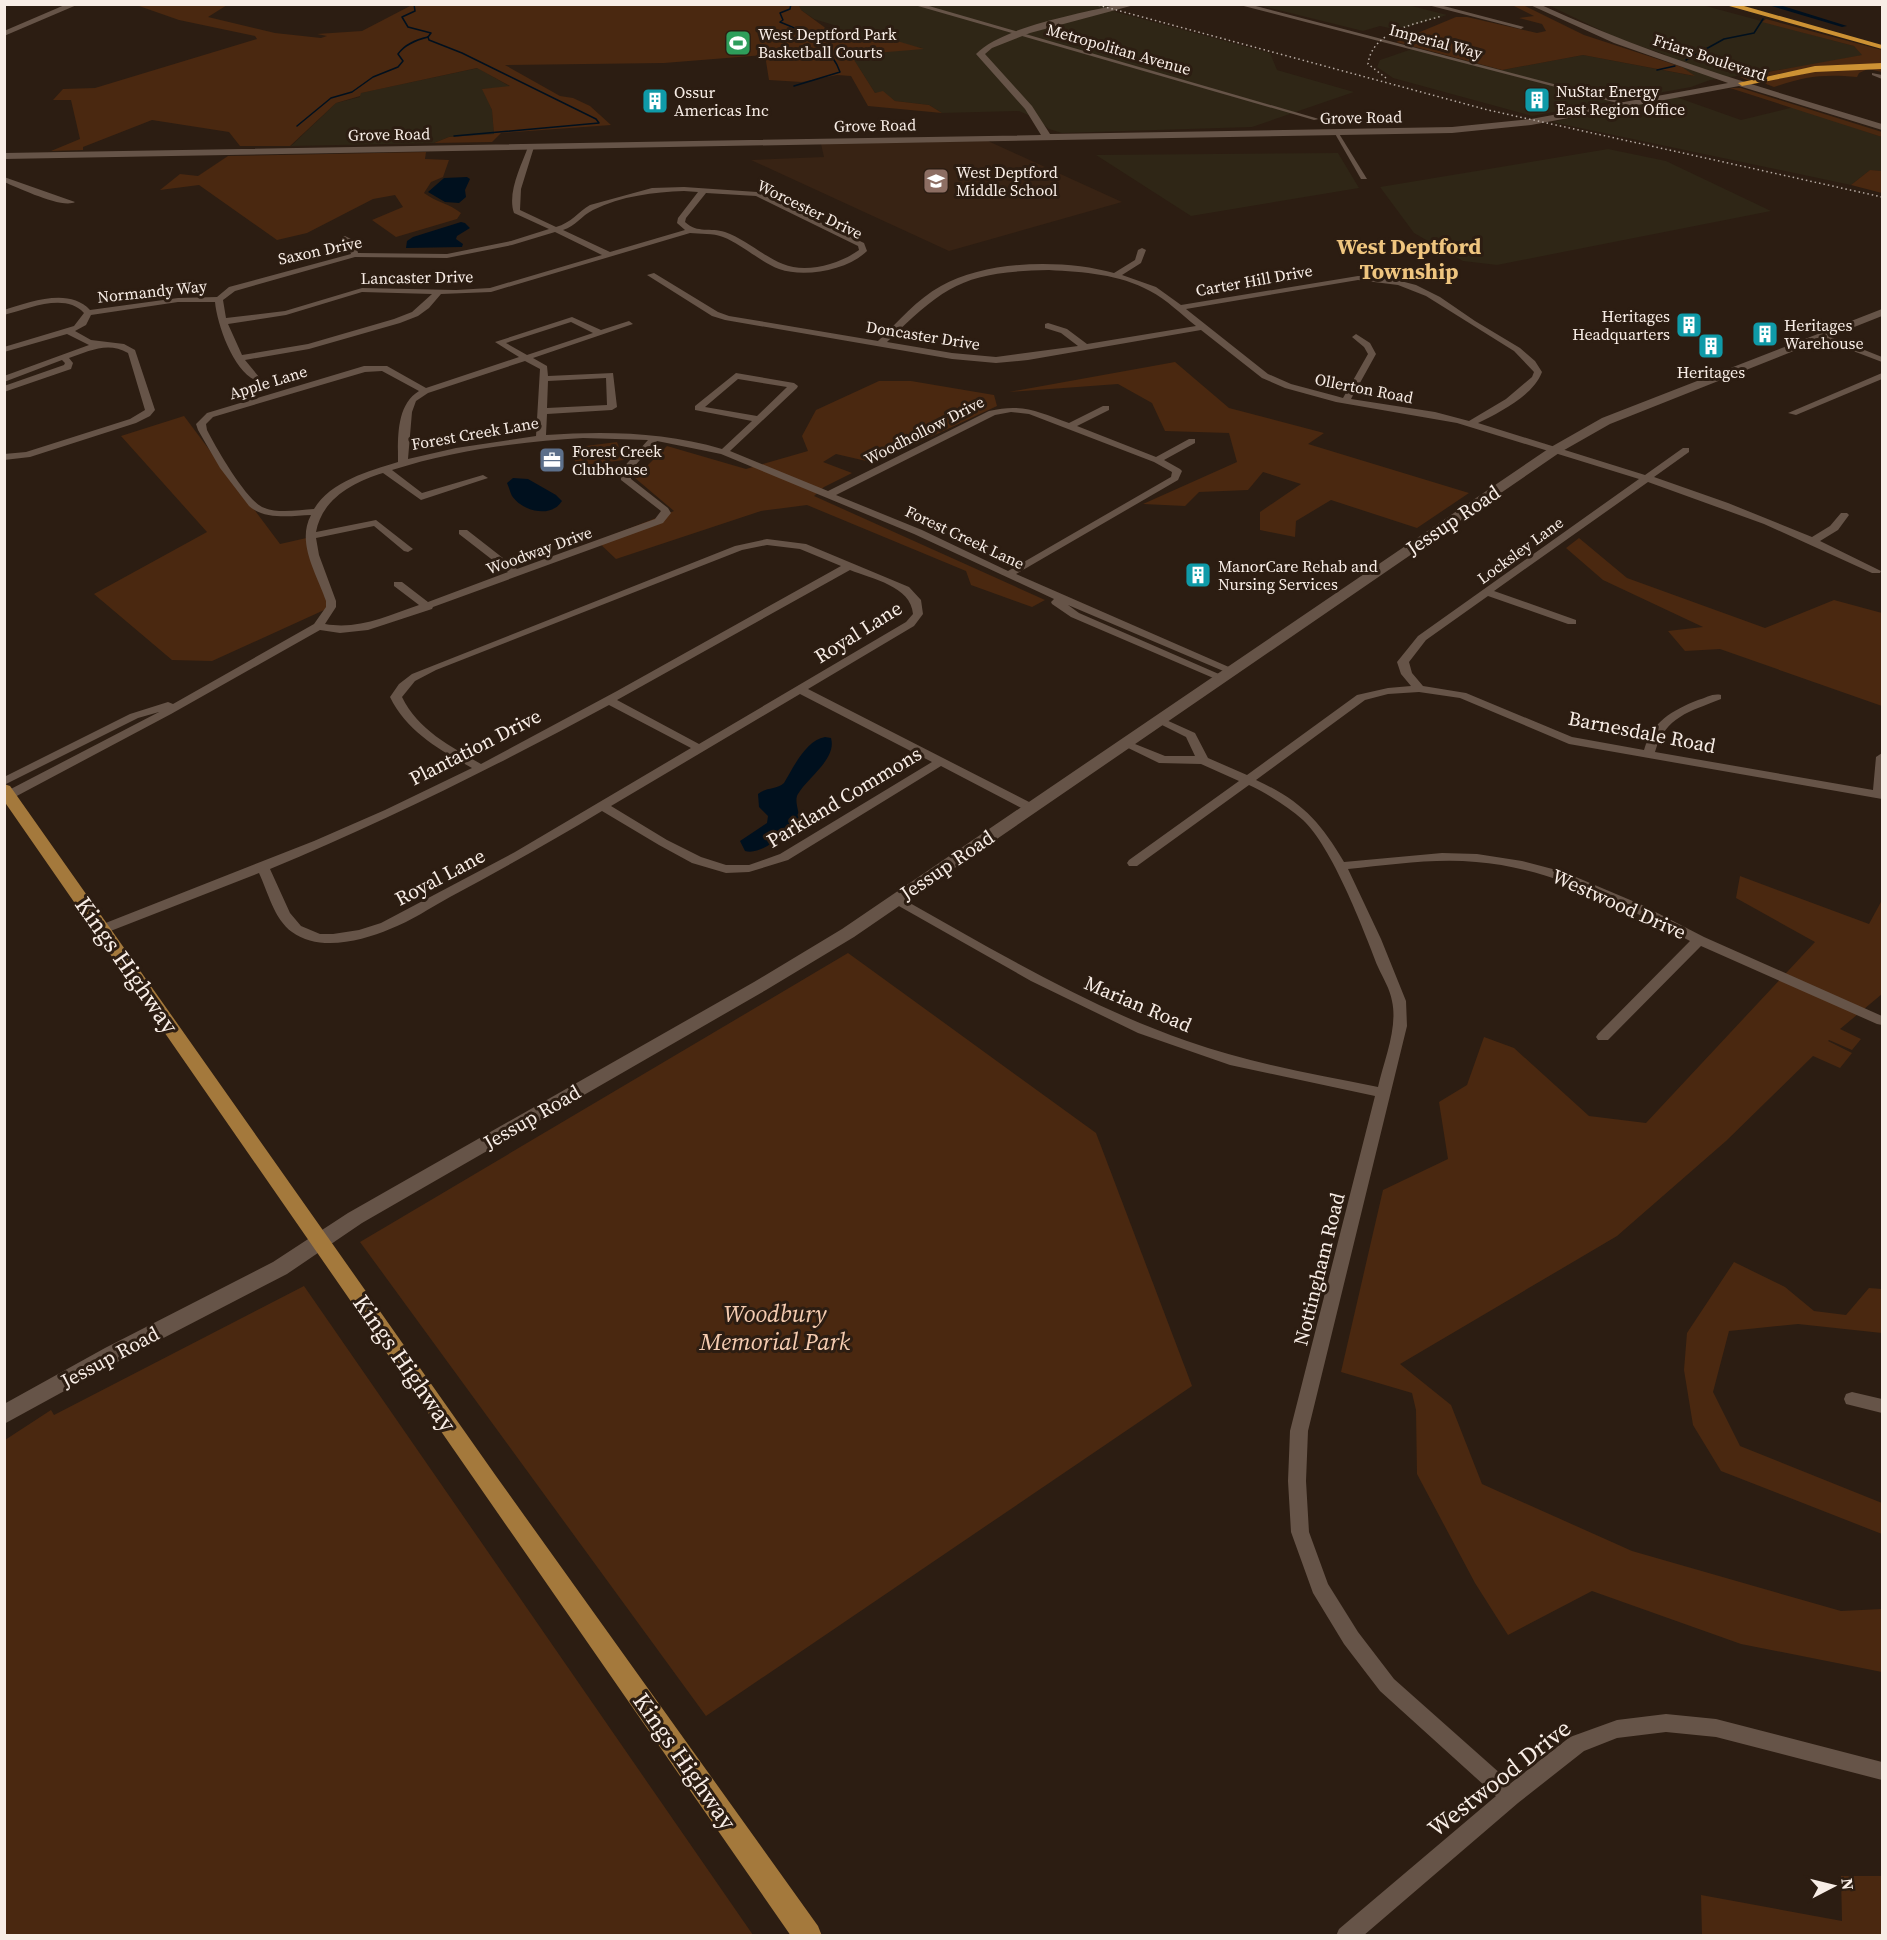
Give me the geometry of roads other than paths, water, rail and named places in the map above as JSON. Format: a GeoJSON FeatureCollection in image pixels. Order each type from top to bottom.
{"type":"FeatureCollection","features":[{"type":"Feature","properties":{"kind":"highway"},"geometry":{"type":"LineString","coordinates":[[1718,4],[1754,9],[1882,47]]}},
{"type":"Feature","properties":{"kind":"highway"},"geometry":{"type":"LineString","coordinates":[[1726,4],[1879,41]]}},
{"type":"Feature","properties":{"kind":"highway"},"geometry":{"type":"LineString","coordinates":[[1747,4],[1879,41]]}},
{"type":"Feature","properties":{"kind":"highway"},"geometry":{"type":"LineString","coordinates":[[1742,83],[1815,69],[1882,66]]}},
{"type":"Feature","properties":{"kind":"main road","name":"Kings Highway"},"geometry":{"type":"LineString","coordinates":[[6,789],[808,1935]]}},
{"type":"Feature","properties":{"kind":"street"},"geometry":{"type":"LineString","coordinates":[[4,34],[75,4]]}},
{"type":"Feature","properties":{"kind":"street","name":"Metropolitan Avenue"},"geometry":{"type":"LineString","coordinates":[[914,4],[1316,119]]}},
{"type":"Feature","properties":{"kind":"street"},"geometry":{"type":"LineString","coordinates":[[1047,137],[1029,108],[980,54],[990,44],[1015,33],[1114,4]]}},
{"type":"Feature","properties":{"kind":"street"},"geometry":{"type":"LineString","coordinates":[[1019,111],[974,62],[970,53],[974,47],[983,41],[1134,4]]}},
{"type":"Feature","properties":{"kind":"street","name":"Imperial Way"},"geometry":{"type":"LineString","coordinates":[[1239,4],[1628,104]]}},
{"type":"Feature","properties":{"kind":"street"},"geometry":{"type":"LineString","coordinates":[[1427,4],[1521,27]]}},
{"type":"Feature","properties":{"kind":"street","name":"Friars Boulevard"},"geometry":{"type":"LineString","coordinates":[[1532,4],[1606,38],[1882,128]]}},
{"type":"Feature","properties":{"kind":"street"},"geometry":{"type":"LineString","coordinates":[[1874,74],[1882,77]]}},
{"type":"Feature","properties":{"kind":"street","name":"Grove Road"},"geometry":{"type":"LineString","coordinates":[[4,156],[531,147],[1032,133],[1047,137],[1336,133],[1486,128],[1537,121],[1742,83]]}},
{"type":"Feature","properties":{"kind":"street"},"geometry":{"type":"LineString","coordinates":[[1336,133],[1364,177]]}},
{"type":"Feature","properties":{"kind":"street"},"geometry":{"type":"LineString","coordinates":[[531,147],[514,206],[523,216],[609,255]]}},
{"type":"Feature","properties":{"kind":"street"},"geometry":{"type":"LineString","coordinates":[[4,179],[61,201],[71,202]]}},
{"type":"Feature","properties":{"kind":"street","name":"Worcester Drive"},"geometry":{"type":"LineString","coordinates":[[555,231],[571,225],[584,212],[593,207],[639,192],[668,189],[704,190],[757,194],[861,245],[863,251],[856,258],[822,268],[793,269],[782,267],[723,234],[690,231],[609,255]]}},
{"type":"Feature","properties":{"kind":"street"},"geometry":{"type":"LineString","coordinates":[[690,231],[681,223],[682,218],[704,190]]}},
{"type":"Feature","properties":{"kind":"street","name":"Saxon Drive"},"geometry":{"type":"LineString","coordinates":[[219,299],[232,289],[250,282],[355,255],[447,256],[555,231]]}},
{"type":"Feature","properties":{"kind":"street"},"geometry":{"type":"LineString","coordinates":[[345,238],[352,243],[355,255]]}},
{"type":"Feature","properties":{"kind":"street"},"geometry":{"type":"LineString","coordinates":[[1116,275],[1138,261],[1142,250]]}},
{"type":"Feature","properties":{"kind":"street","name":"Lancaster Drive"},"geometry":{"type":"LineString","coordinates":[[224,322],[286,313],[362,290],[476,292],[508,286],[609,255]]}},
{"type":"Feature","properties":{"kind":"street","name":"Ollerton Road"},"geometry":{"type":"LineString","coordinates":[[880,344],[934,295],[962,279],[1003,270],[1031,268],[1084,270],[1116,275],[1152,288],[1265,376],[1281,384],[1302,392],[1469,424],[1645,478],[1812,541],[1876,571]]}},
{"type":"Feature","properties":{"kind":"street","name":"Doncaster Drive"},"geometry":{"type":"LineString","coordinates":[[651,275],[716,314],[952,356],[996,360],[1028,357],[1202,327]]}},
{"type":"Feature","properties":{"kind":"street","name":"Carter Hill Drive"},"geometry":{"type":"LineString","coordinates":[[1179,308],[1358,279],[1388,280],[1413,287],[1434,296],[1471,323],[1515,348],[1538,372],[1536,380],[1524,391],[1469,424]]}},
{"type":"Feature","properties":{"kind":"street"},"geometry":{"type":"LineString","coordinates":[[239,357],[318,344],[397,321],[415,314],[438,292]]}},
{"type":"Feature","properties":{"kind":"street"},"geometry":{"type":"LineString","coordinates":[[219,299],[219,309],[239,357],[246,371],[255,377]]}},
{"type":"Feature","properties":{"kind":"street","name":"Normandy Way"},"geometry":{"type":"LineString","coordinates":[[88,314],[178,300],[219,299]]}},
{"type":"Feature","properties":{"kind":"street"},"geometry":{"type":"LineString","coordinates":[[4,313],[59,301],[80,304],[88,314],[83,323],[69,331],[4,350]]}},
{"type":"Feature","properties":{"kind":"street","name":"Jessup Road"},"geometry":{"type":"LineString","coordinates":[[4,1415],[113,1354],[280,1268],[365,1212],[777,977],[896,901],[1555,450],[1606,421],[1882,312]]}},
{"type":"Feature","properties":{"kind":"street"},"geometry":{"type":"LineString","coordinates":[[541,437],[545,379],[543,365],[498,342],[573,318],[600,333]]}},
{"type":"Feature","properties":{"kind":"street"},"geometry":{"type":"LineString","coordinates":[[402,463],[409,408],[412,400],[425,391],[629,324]]}},
{"type":"Feature","properties":{"kind":"street"},"geometry":{"type":"LineString","coordinates":[[1048,326],[1064,331],[1085,347]]}},
{"type":"Feature","properties":{"kind":"street"},"geometry":{"type":"LineString","coordinates":[[4,457],[27,455],[133,421],[147,414],[150,406],[132,352],[124,347],[88,342],[69,331]]}},
{"type":"Feature","properties":{"kind":"street"},"geometry":{"type":"LineString","coordinates":[[1822,336],[1882,360]]}},
{"type":"Feature","properties":{"kind":"street"},"geometry":{"type":"LineString","coordinates":[[1346,400],[1372,354],[1367,345],[1356,337]]}},
{"type":"Feature","properties":{"kind":"street"},"geometry":{"type":"LineString","coordinates":[[4,379],[99,344]]}},
{"type":"Feature","properties":{"kind":"street"},"geometry":{"type":"LineString","coordinates":[[4,389],[68,367],[69,363],[65,358]]}},
{"type":"Feature","properties":{"kind":"street","name":"Apple Lane"},"geometry":{"type":"LineString","coordinates":[[318,512],[274,512],[255,508],[204,437],[201,424],[210,415],[374,367],[390,370],[425,391]]}},
{"type":"Feature","properties":{"kind":"street"},"geometry":{"type":"LineString","coordinates":[[543,411],[612,407],[610,375],[545,379]]}},
{"type":"Feature","properties":{"kind":"street"},"geometry":{"type":"LineString","coordinates":[[724,452],[794,386],[736,376],[698,408],[758,419]]}},
{"type":"Feature","properties":{"kind":"street"},"geometry":{"type":"LineString","coordinates":[[1793,413],[1882,376]]}},
{"type":"Feature","properties":{"kind":"street"},"geometry":{"type":"LineString","coordinates":[[1069,427],[1106,408]]}},
{"type":"Feature","properties":{"kind":"street","name":"Woodhollow Drive"},"geometry":{"type":"LineString","coordinates":[[830,494],[998,411],[1023,410],[1157,460],[1174,467],[1177,471],[1175,478],[1008,575]]}},
{"type":"Feature","properties":{"kind":"street","name":"Forest Creek Lane"},"geometry":{"type":"LineString","coordinates":[[318,626],[331,607],[332,601],[311,553],[311,536],[320,506],[337,491],[357,479],[402,463],[483,445],[541,437],[609,435],[704,446],[724,452],[918,532],[1043,591],[1075,615],[1227,674]]}},
{"type":"Feature","properties":{"kind":"street","name":"Woodway Drive"},"geometry":{"type":"LineString","coordinates":[[318,626],[355,630],[428,607],[659,521],[666,513],[665,510],[626,480],[626,470],[654,439]]}},
{"type":"Feature","properties":{"kind":"street"},"geometry":{"type":"LineString","coordinates":[[1157,460],[1192,441]]}},
{"type":"Feature","properties":{"kind":"street","name":"Locksley Lane"},"geometry":{"type":"LineString","coordinates":[[1419,689],[1407,674],[1403,662],[1422,638],[1686,450]]}},
{"type":"Feature","properties":{"kind":"street"},"geometry":{"type":"LineString","coordinates":[[386,470],[421,498],[483,478]]}},
{"type":"Feature","properties":{"kind":"street"},"geometry":{"type":"LineString","coordinates":[[1812,541],[1834,528],[1844,515]]}},
{"type":"Feature","properties":{"kind":"street"},"geometry":{"type":"LineString","coordinates":[[311,536],[376,523],[408,549]]}},
{"type":"Feature","properties":{"kind":"street"},"geometry":{"type":"LineString","coordinates":[[463,532],[517,574]]}},
{"type":"Feature","properties":{"kind":"street","name":"Royal Lane"},"geometry":{"type":"LineString","coordinates":[[263,868],[287,920],[301,932],[314,938],[363,934],[386,926],[519,855],[910,624],[918,614],[918,604],[914,596],[905,590],[802,546],[783,542],[753,543],[432,668],[416,675],[402,686],[396,697],[406,716],[446,749],[480,768]]}},
{"type":"Feature","properties":{"kind":"street","name":"Plantation Drive"},"geometry":{"type":"LineString","coordinates":[[103,929],[263,868],[389,813],[608,700],[849,566]]}},
{"type":"Feature","properties":{"kind":"street"},"geometry":{"type":"LineString","coordinates":[[398,584],[428,607]]}},
{"type":"Feature","properties":{"kind":"street"},"geometry":{"type":"LineString","coordinates":[[1486,592],[1572,622]]}},
{"type":"Feature","properties":{"kind":"street"},"geometry":{"type":"LineString","coordinates":[[6,789],[184,701],[318,626]]}},
{"type":"Feature","properties":{"kind":"street"},"geometry":{"type":"LineString","coordinates":[[800,689],[1031,808]]}},
{"type":"Feature","properties":{"kind":"street","name":"Barnesdale Road"},"geometry":{"type":"LineString","coordinates":[[1133,863],[1361,697],[1388,691],[1419,689],[1462,695],[1569,740],[1881,794]]}},
{"type":"Feature","properties":{"kind":"street"},"geometry":{"type":"LineString","coordinates":[[1648,754],[1656,730],[1664,721],[1677,713],[1717,697]]}},
{"type":"Feature","properties":{"kind":"street"},"geometry":{"type":"LineString","coordinates":[[608,700],[699,748]]}},
{"type":"Feature","properties":{"kind":"street"},"geometry":{"type":"LineString","coordinates":[[1160,721],[1191,735],[1203,760]]}},
{"type":"Feature","properties":{"kind":"street","name":"Nottingham Road"},"geometry":{"type":"LineString","coordinates":[[1126,744],[1163,760],[1203,760],[1271,791],[1298,808],[1321,833],[1340,866],[1374,939],[1399,1001],[1400,1026],[1385,1093],[1299,1431],[1300,1532],[1320,1587],[1351,1638],[1387,1685],[1511,1796]]}},
{"type":"Feature","properties":{"kind":"street"},"geometry":{"type":"LineString","coordinates":[[1881,794],[1882,757]]}},
{"type":"Feature","properties":{"kind":"street","name":"Parkland Commons"},"geometry":{"type":"LineString","coordinates":[[603,806],[687,854],[724,869],[744,870],[766,866],[784,857],[940,762]]}},
{"type":"Feature","properties":{"kind":"street","name":"Westwood Drive"},"geometry":{"type":"LineString","coordinates":[[1340,866],[1442,858],[1477,858],[1522,865],[1559,875],[1586,885],[1699,940],[1882,1021]]}},
{"type":"Feature","properties":{"kind":"street","name":"Marian Road"},"geometry":{"type":"LineString","coordinates":[[896,901],[1093,1009],[1140,1029],[1182,1045],[1268,1070],[1385,1093]]}},
{"type":"Feature","properties":{"kind":"street"},"geometry":{"type":"LineString","coordinates":[[1603,1036],[1699,940]]}},
{"type":"Feature","properties":{"kind":"street"},"geometry":{"type":"LineString","coordinates":[[1851,1399],[1882,1406]]}},
{"type":"Feature","properties":{"kind":"street","name":"Westwood Drive"},"geometry":{"type":"LineString","coordinates":[[1346,1935],[1576,1744],[1617,1729],[1666,1723],[1716,1728],[1882,1771]]}},
{"type":"Feature","properties":{"kind":"water"},"geometry":{"type":"Polygon","coordinates":[[[467,177],[470,179],[465,190],[466,197],[459,203],[445,202],[428,192],[444,178],[467,177]]]}},
{"type":"Feature","properties":{"kind":"water"},"geometry":{"type":"Polygon","coordinates":[[[461,222],[470,228],[457,236],[456,239],[463,244],[462,247],[406,248],[407,241],[413,237],[461,222]]]}},
{"type":"Feature","properties":{"kind":"water"},"geometry":{"type":"Polygon","coordinates":[[[513,478],[528,479],[562,501],[557,507],[544,511],[522,506],[512,496],[507,483],[513,478]]]}},
{"type":"Feature","properties":{"kind":"water"},"geometry":{"type":"Polygon","coordinates":[[[831,738],[830,753],[797,796],[799,817],[768,846],[752,852],[745,851],[740,841],[767,823],[768,816],[759,807],[758,794],[784,783],[806,749],[818,739],[831,738]]]}},
{"type":"Feature","properties":{"kind":"waterway"},"geometry":{"type":"LineString","coordinates":[[414,4],[415,11],[402,17],[408,27],[431,33],[428,37]]}},
{"type":"Feature","properties":{"kind":"waterway"},"geometry":{"type":"LineString","coordinates":[[791,4],[790,9],[780,13],[783,20],[780,22],[816,41],[830,54],[840,72],[794,86]]}},
{"type":"Feature","properties":{"kind":"waterway"},"geometry":{"type":"LineString","coordinates":[[1768,4],[1844,26]]}},
{"type":"Feature","properties":{"kind":"waterway"},"geometry":{"type":"LineString","coordinates":[[1686,60],[1724,39],[1754,33],[1763,19]]}},
{"type":"Feature","properties":{"kind":"waterway"},"geometry":{"type":"LineString","coordinates":[[297,126],[331,98],[352,92],[373,77],[398,67],[403,61],[398,54],[411,43],[428,37]]}},
{"type":"Feature","properties":{"kind":"waterway"},"geometry":{"type":"LineString","coordinates":[[428,37],[429,40],[462,53],[596,119],[599,123],[454,136]]}},
{"type":"Feature","properties":{"kind":"waterway"},"geometry":{"type":"LineString","coordinates":[[1657,70],[1675,66]]}},
{"type":"Feature","properties":{"kind":"railway"},"geometry":{"type":"LineString","coordinates":[[1094,4],[1488,110],[1882,197]]}},
{"type":"Feature","properties":{"kind":"railway"},"geometry":{"type":"LineString","coordinates":[[1386,78],[1368,64],[1377,44],[1396,31],[1442,16]]}},
{"type":"Feature","properties":{"kind":"place","name":"West Deptford Park Basketball Courts"},"geometry":{"type":"Point","coordinates":[738,43]}},
{"type":"Feature","properties":{"kind":"place","name":"NuStar Energy East Region Office"},"geometry":{"type":"Point","coordinates":[1537,100]}},
{"type":"Feature","properties":{"kind":"place","name":"Ossur Americas Inc"},"geometry":{"type":"Point","coordinates":[655,101]}},
{"type":"Feature","properties":{"kind":"place","name":"West Deptford Middle School"},"geometry":{"type":"Point","coordinates":[936,181]}},
{"type":"Feature","properties":{"kind":"place","name":"Heritages Headquarters"},"geometry":{"type":"Point","coordinates":[1689,325]}},
{"type":"Feature","properties":{"kind":"place","name":"Heritages Warehouse"},"geometry":{"type":"Point","coordinates":[1765,334]}},
{"type":"Feature","properties":{"kind":"place","name":"Heritages"},"geometry":{"type":"Point","coordinates":[1711,346]}},
{"type":"Feature","properties":{"kind":"place","name":"Forest Creek Clubhouse"},"geometry":{"type":"Point","coordinates":[552,460]}},
{"type":"Feature","properties":{"kind":"place","name":"ManorCare Rehab and Nursing Services"},"geometry":{"type":"Point","coordinates":[1198,575]}},
{"type":"Feature","properties":{"kind":"district","name":"West Deptford Township"},"geometry":{"type":"Point","coordinates":[1409,258]}},
{"type":"Feature","properties":{"kind":"park label","name":"Woodbury Memorial Park"},"geometry":{"type":"Point","coordinates":[775,1327]}}]}
